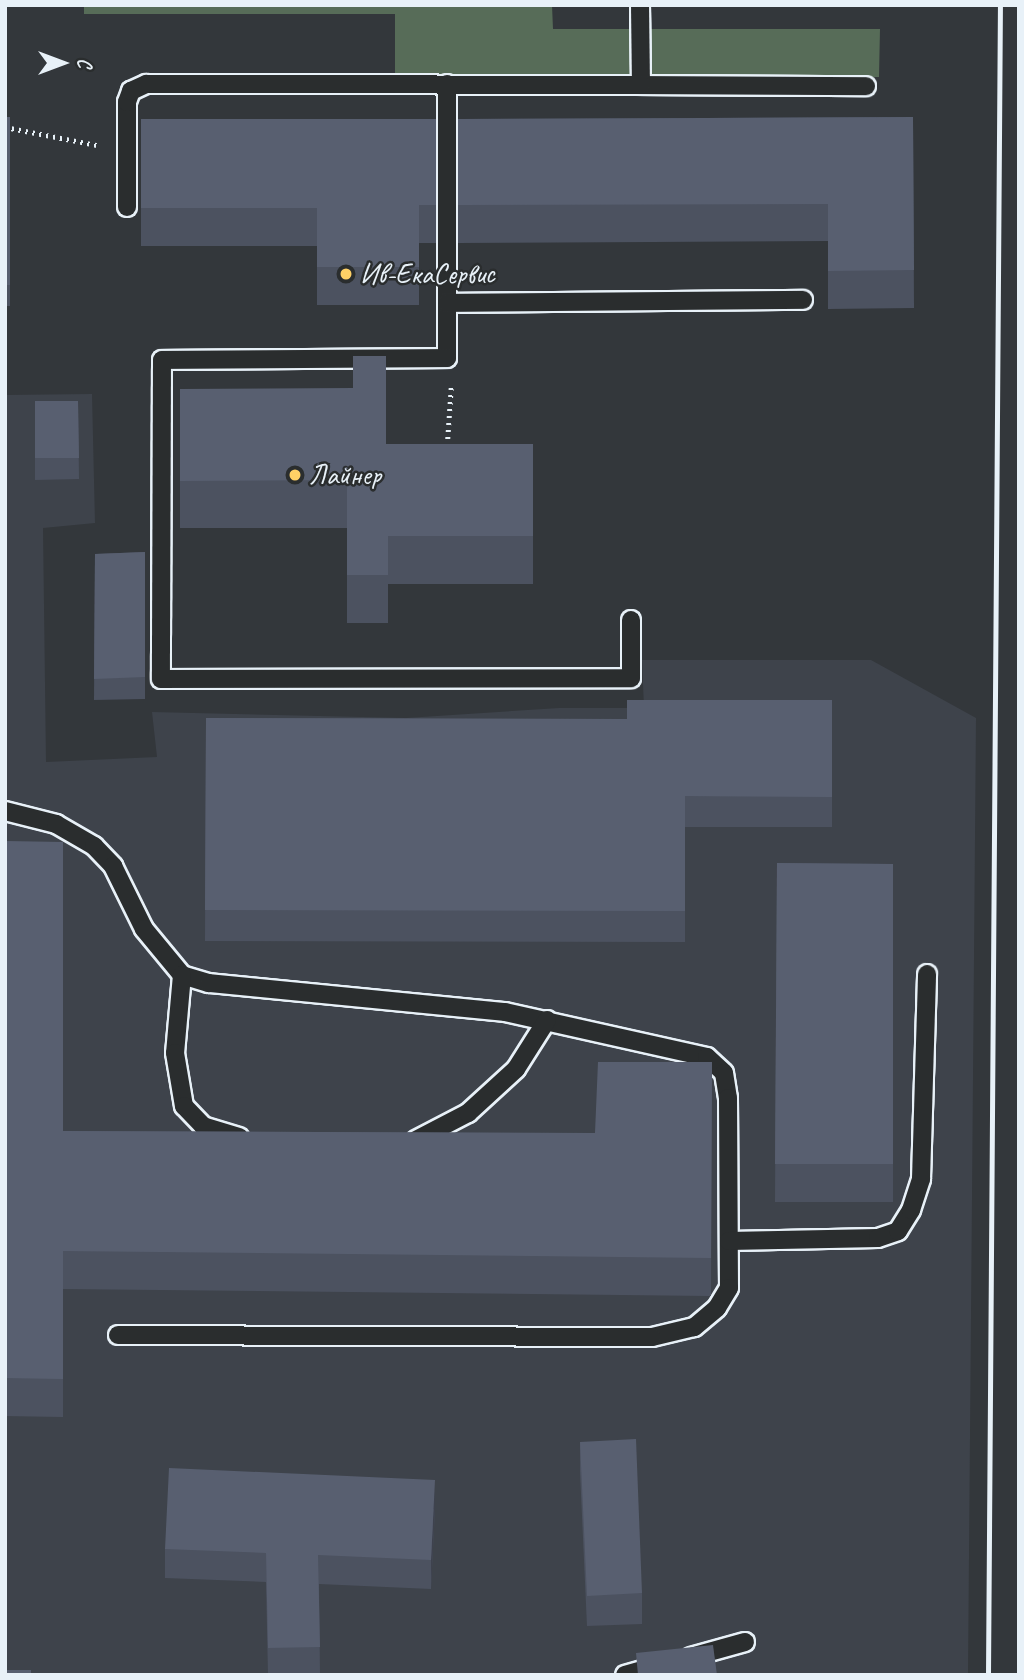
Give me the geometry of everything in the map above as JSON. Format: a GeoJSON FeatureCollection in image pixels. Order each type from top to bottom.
{"type":"FeatureCollection","features":[{"type":"Feature","properties":{"kind":"lane"},"geometry":{"type":"LineString","coordinates":[[640,5],[641,85]]}},
{"type":"Feature","properties":{"kind":"lane"},"geometry":{"type":"LineString","coordinates":[[127,207],[127,102],[136,86],[156,82],[866,86]]}},
{"type":"Feature","properties":{"kind":"lane"},"geometry":{"type":"LineString","coordinates":[[447,84],[447,358],[162,360],[161,679],[631,678],[631,620]]}},
{"type":"Feature","properties":{"kind":"lane"},"geometry":{"type":"LineString","coordinates":[[447,303],[803,300]]}},
{"type":"Feature","properties":{"kind":"lane"},"geometry":{"type":"LineString","coordinates":[[5,811],[56,824],[94,846],[113,866],[144,929],[182,975],[209,983],[505,1012],[707,1057],[724,1073],[729,1098],[729,1288],[717,1308],[694,1327],[652,1337],[118,1335]]}},
{"type":"Feature","properties":{"kind":"lane"},"geometry":{"type":"LineString","coordinates":[[729,1241],[878,1237],[898,1231],[911,1210],[920,1179],[927,974]]}},
{"type":"Feature","properties":{"kind":"lane"},"geometry":{"type":"LineString","coordinates":[[182,975],[175,1052],[184,1106],[203,1125],[227,1135],[253,1138]]}},
{"type":"Feature","properties":{"kind":"lane"},"geometry":{"type":"LineString","coordinates":[[391,1147],[431,1135],[468,1113],[516,1069],[547,1020]]}},
{"type":"Feature","properties":{"kind":"lane"},"geometry":{"type":"LineString","coordinates":[[625,1675],[745,1642]]}},
{"type":"Feature","properties":{"kind":"shaded area"},"geometry":{"type":"Polygon","coordinates":[[[92,394],[95,523],[43,528],[46,762],[157,757],[152,712],[406,718],[559,708],[644,708],[642,660],[871,660],[976,718],[968,1675],[5,1675],[5,395],[92,394]]]}},
{"type":"Feature","properties":{"kind":"green space"},"geometry":{"type":"Polygon","coordinates":[[[84,5],[552,5],[553,29],[880,29],[879,77],[395,78],[395,14],[84,14],[84,5]]]}},
{"type":"Feature","properties":{"kind":"building"},"geometry":{"type":"Polygon","coordinates":[[[5,117],[10,117],[10,285],[5,285],[5,117]]]}},
{"type":"Feature","properties":{"kind":"building"},"geometry":{"type":"Polygon","coordinates":[[[913,117],[914,270],[828,271],[828,204],[458,205],[458,119],[913,117]]]}},
{"type":"Feature","properties":{"kind":"building"},"geometry":{"type":"Polygon","coordinates":[[[141,119],[436,119],[436,205],[419,205],[419,267],[317,267],[317,208],[141,208],[141,119]]]}},
{"type":"Feature","properties":{"kind":"building"},"geometry":{"type":"Polygon","coordinates":[[[353,356],[386,356],[386,444],[533,444],[533,536],[388,536],[388,575],[347,575],[347,480],[180,481],[180,389],[353,388],[353,356]]]}},
{"type":"Feature","properties":{"kind":"building"},"geometry":{"type":"Polygon","coordinates":[[[35,401],[78,401],[79,458],[35,458],[35,401]]]}},
{"type":"Feature","properties":{"kind":"building"},"geometry":{"type":"Polygon","coordinates":[[[145,552],[145,677],[94,679],[95,554],[145,552]]]}},
{"type":"Feature","properties":{"kind":"building"},"geometry":{"type":"Polygon","coordinates":[[[627,700],[832,700],[832,797],[685,796],[685,911],[205,910],[206,718],[627,719],[627,700]]]}},
{"type":"Feature","properties":{"kind":"building"},"geometry":{"type":"Polygon","coordinates":[[[5,841],[63,842],[63,1131],[595,1133],[598,1062],[712,1062],[711,1258],[63,1251],[63,1379],[5,1378],[5,841]]]}},
{"type":"Feature","properties":{"kind":"building"},"geometry":{"type":"Polygon","coordinates":[[[777,863],[893,864],[893,1164],[775,1164],[777,863]]]}},
{"type":"Feature","properties":{"kind":"building"},"geometry":{"type":"Polygon","coordinates":[[[636,1439],[642,1593],[587,1596],[580,1442],[636,1439]]]}},
{"type":"Feature","properties":{"kind":"building"},"geometry":{"type":"Polygon","coordinates":[[[169,1468],[435,1480],[431,1560],[318,1555],[320,1647],[268,1648],[266,1553],[165,1549],[169,1468]]]}},
{"type":"Feature","properties":{"kind":"building"},"geometry":{"type":"Polygon","coordinates":[[[713,1645],[717,1675],[638,1675],[636,1653],[713,1645]]]}},
{"type":"Feature","properties":{"kind":"building"},"geometry":{"type":"Polygon","coordinates":[[[5,1670],[31,1670],[31,1675],[5,1675],[5,1670]]]}},
{"type":"Feature","properties":{"kind":"railway"},"geometry":{"type":"LineString","coordinates":[[988,1675],[1000,5]]}},
{"type":"Feature","properties":{"kind":"place","name":"Ив-ЕкаСервис"},"geometry":{"type":"Point","coordinates":[346,274]}},
{"type":"Feature","properties":{"kind":"place","name":"Лайнер"},"geometry":{"type":"Point","coordinates":[295,475]}}]}
